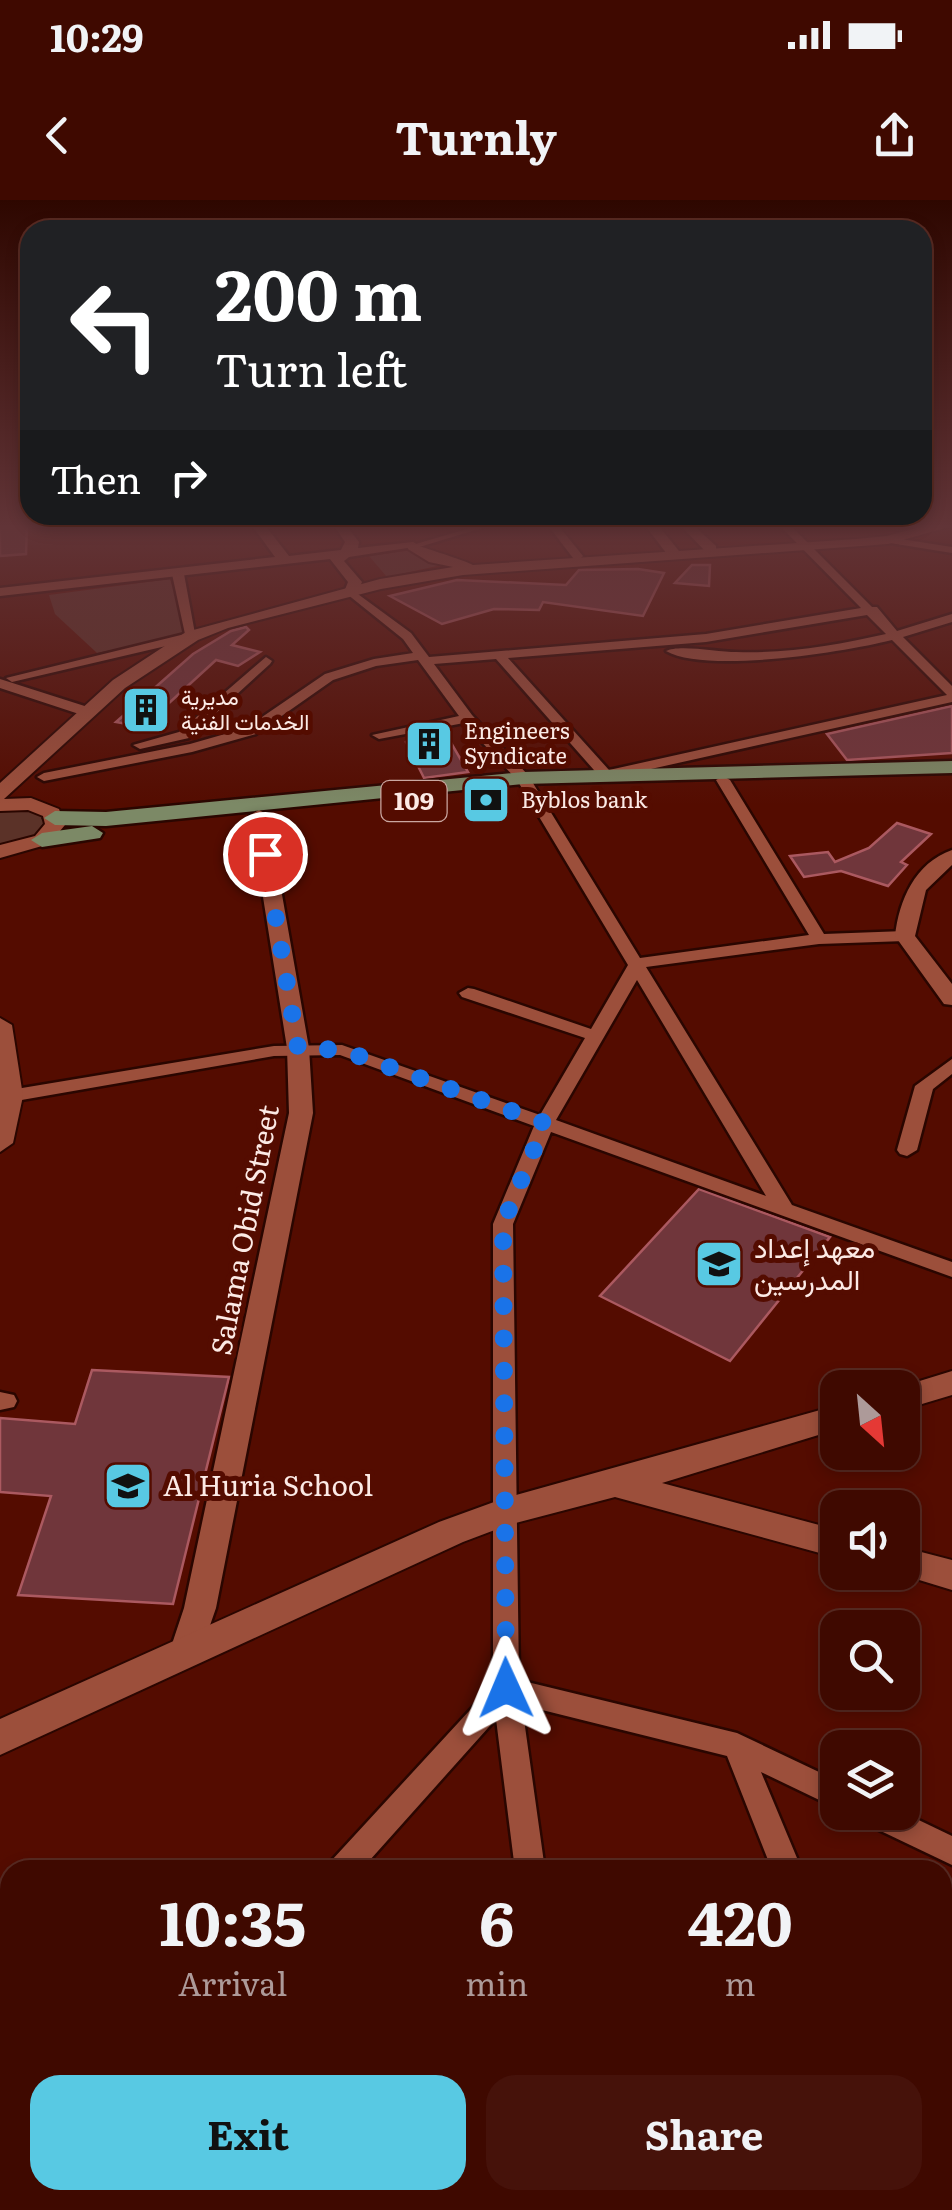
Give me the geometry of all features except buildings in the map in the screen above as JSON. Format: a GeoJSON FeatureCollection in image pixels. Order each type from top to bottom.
{"type":"FeatureCollection","features":[{"type":"Feature","properties":{"kind":"main road"},"geometry":{"type":"LineString","coordinates":[[0,794],[130,676],[192,636],[258,618]]}},
{"type":"Feature","properties":{"kind":"main road"},"geometry":{"type":"LineString","coordinates":[[0,873],[8,851],[42,840],[55,825],[48,812],[45,772],[58,745]]}},
{"type":"Feature","properties":{"kind":"main road","name":"109"},"geometry":{"type":"LineString","coordinates":[[42,840],[526,784],[723,780],[952,767]]}},
{"type":"Feature","properties":{"kind":"main road"},"geometry":{"type":"LineString","coordinates":[[0,804],[124,817],[606,775],[788,774]]}},
{"type":"Feature","properties":{"kind":"main road"},"geometry":{"type":"LineString","coordinates":[[0,1025],[10,1096],[0,1144]]}},
{"type":"Feature","properties":{"kind":"main road"},"geometry":{"type":"LineString","coordinates":[[920,1393],[952,1383]]}},
{"type":"Feature","properties":{"kind":"main road"},"geometry":{"type":"LineString","coordinates":[[0,1738],[452,1532],[505,1512],[820,1423]]}},
{"type":"Feature","properties":{"kind":"main road"},"geometry":{"type":"LineString","coordinates":[[614,1484],[820,1539]]}},
{"type":"Feature","properties":{"kind":"main road"},"geometry":{"type":"LineString","coordinates":[[920,1566],[952,1575]]}},
{"type":"Feature","properties":{"kind":"street"},"geometry":{"type":"LineString","coordinates":[[3,679],[192,636],[188,618]]}},
{"type":"Feature","properties":{"kind":"street"},"geometry":{"type":"LineString","coordinates":[[383,618],[406,636],[467,718],[526,784],[785,1210]]}},
{"type":"Feature","properties":{"kind":"street"},"geometry":{"type":"LineString","coordinates":[[45,772],[192,748],[251,731],[330,677],[374,663],[641,644],[765,630],[831,618]]}},
{"type":"Feature","properties":{"kind":"street"},"geometry":{"type":"LineString","coordinates":[[497,653],[606,775],[952,696],[880,618]]}},
{"type":"Feature","properties":{"kind":"street"},"geometry":{"type":"LineString","coordinates":[[641,644],[677,652],[769,655],[897,635],[952,618]]}},
{"type":"Feature","properties":{"kind":"street"},"geometry":{"type":"LineString","coordinates":[[45,772],[184,735],[266,661]]}},
{"type":"Feature","properties":{"kind":"street"},"geometry":{"type":"LineString","coordinates":[[3,679],[88,712]]}},
{"type":"Feature","properties":{"kind":"street"},"geometry":{"type":"LineString","coordinates":[[379,735],[467,718]]}},
{"type":"Feature","properties":{"kind":"street"},"geometry":{"type":"LineString","coordinates":[[723,780],[819,939]]}},
{"type":"Feature","properties":{"kind":"street","name":"Salama Obid Street"},"geometry":{"type":"LineString","coordinates":[[185,1653],[200,1608],[301,1113],[298,1048],[259,815]]}},
{"type":"Feature","properties":{"kind":"street"},"geometry":{"type":"LineString","coordinates":[[952,856],[914,888],[907,908],[905,936],[952,999]]}},
{"type":"Feature","properties":{"kind":"street"},"geometry":{"type":"LineString","coordinates":[[638,963],[819,939],[905,936]]}},
{"type":"Feature","properties":{"kind":"street"},"geometry":{"type":"LineString","coordinates":[[529,1860],[506,1688],[503,1224],[545,1123],[638,963]]}},
{"type":"Feature","properties":{"kind":"street"},"geometry":{"type":"LineString","coordinates":[[468,992],[596,1036]]}},
{"type":"Feature","properties":{"kind":"street"},"geometry":{"type":"LineString","coordinates":[[10,1096],[298,1048],[342,1050],[952,1270]]}},
{"type":"Feature","properties":{"kind":"street"},"geometry":{"type":"LineString","coordinates":[[906,1150],[924,1086],[952,1066]]}},
{"type":"Feature","properties":{"kind":"street"},"geometry":{"type":"LineString","coordinates":[[506,1688],[736,1746],[820,1787]]}},
{"type":"Feature","properties":{"kind":"street"},"geometry":{"type":"LineString","coordinates":[[351,1860],[506,1688]]}},
{"type":"Feature","properties":{"kind":"street"},"geometry":{"type":"LineString","coordinates":[[736,1746],[783,1860]]}},
{"type":"Feature","properties":{"kind":"street"},"geometry":{"type":"LineString","coordinates":[[909,1830],[952,1851]]}},
{"type":"Feature","properties":{"kind":"shaded area"},"geometry":{"type":"Polygon","coordinates":[[[59,618],[182,618],[187,635],[97,653],[59,618]]]}},
{"type":"Feature","properties":{"kind":"shaded area"},"geometry":{"type":"Polygon","coordinates":[[[0,811],[43,814],[49,827],[35,839],[0,845],[0,811]]]}},
{"type":"Feature","properties":{"kind":"place","name":"مديرية الخدمات الفنية"},"geometry":{"type":"Point","coordinates":[146,710]}},
{"type":"Feature","properties":{"kind":"place","name":"Engineers Syndicate"},"geometry":{"type":"Point","coordinates":[429,744]}},
{"type":"Feature","properties":{"kind":"place","name":"Byblos bank"},"geometry":{"type":"Point","coordinates":[486,800]}},
{"type":"Feature","properties":{"kind":"place","name":"معهد إعداد المدرسين"},"geometry":{"type":"Point","coordinates":[719,1264]}},
{"type":"Feature","properties":{"kind":"place","name":"Al Huria School"},"geometry":{"type":"Point","coordinates":[128,1486]}},
{"type":"Feature","properties":{"kind":"route"},"geometry":{"type":"LineString","coordinates":[[265,854],[298,1048],[342,1050],[545,1123],[503,1224],[506,1688]]}}]}
